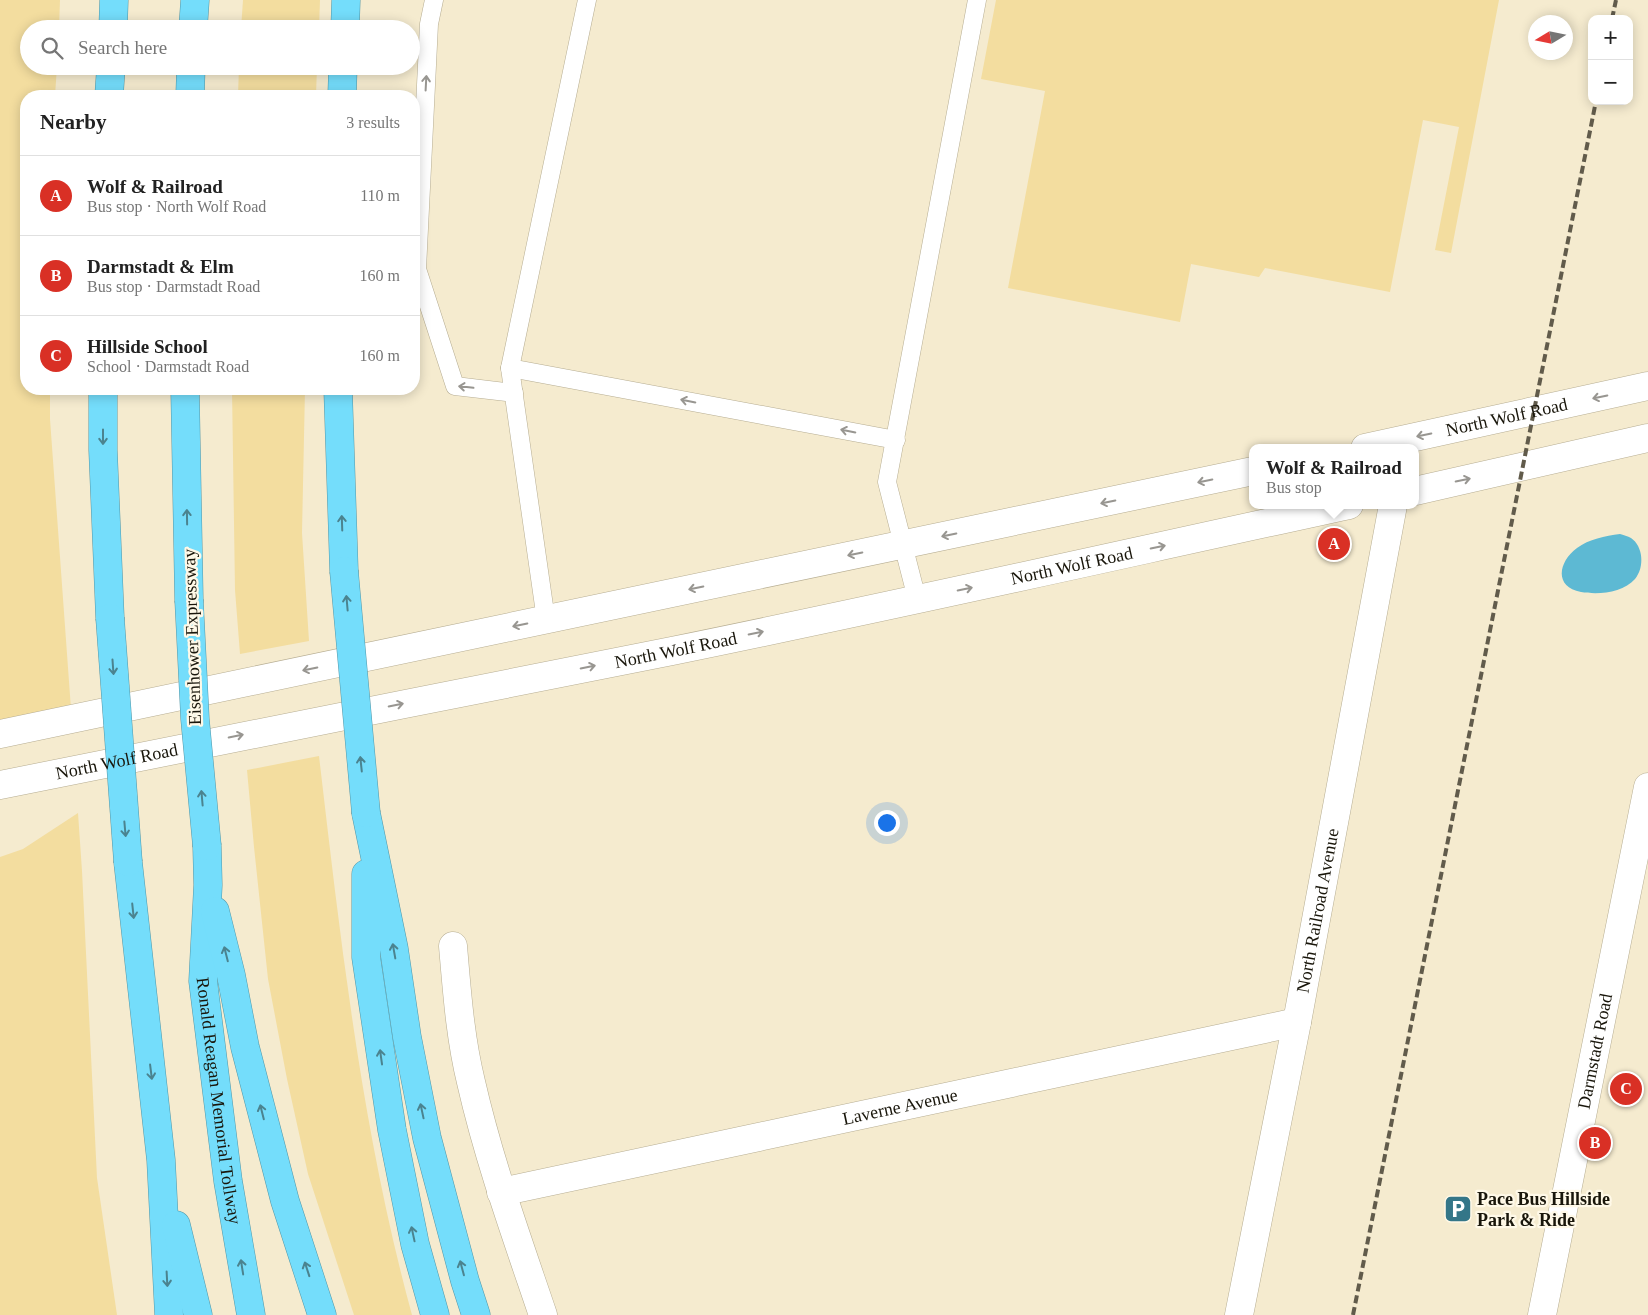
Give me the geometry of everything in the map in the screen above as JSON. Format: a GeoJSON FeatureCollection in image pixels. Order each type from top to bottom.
{"type":"FeatureCollection","features":[{"type":"Feature","properties":{"kind":"highway"},"geometry":{"type":"LineString","coordinates":[[113,20],[114,0]]}},
{"type":"Feature","properties":{"kind":"highway"},"geometry":{"type":"LineString","coordinates":[[194,20],[195,0]]}},
{"type":"Feature","properties":{"kind":"highway"},"geometry":{"type":"LineString","coordinates":[[345,20],[346,0]]}},
{"type":"Feature","properties":{"kind":"highway"},"geometry":{"type":"LineString","coordinates":[[109,90],[110,75]]}},
{"type":"Feature","properties":{"kind":"highway"},"geometry":{"type":"LineString","coordinates":[[190,90],[191,75]]}},
{"type":"Feature","properties":{"kind":"highway"},"geometry":{"type":"LineString","coordinates":[[342,90],[343,75]]}},
{"type":"Feature","properties":{"kind":"highway"},"geometry":{"type":"LineString","coordinates":[[103,395],[103,450],[110,618],[128,862],[161,1160],[169,1315]]}},
{"type":"Feature","properties":{"kind":"highway","name":"Eisenhower Expressway"},"geometry":{"type":"LineString","coordinates":[[184,395],[189,600],[195,719],[207,846],[208,885]]}},
{"type":"Feature","properties":{"kind":"highway"},"geometry":{"type":"LineString","coordinates":[[338,395],[344,572],[366,813],[366,957],[392,1130],[415,1244],[435,1315]]}},
{"type":"Feature","properties":{"kind":"highway"},"geometry":{"type":"LineString","coordinates":[[366,813],[394,949],[407,1037],[427,1138],[476,1315]]}},
{"type":"Feature","properties":{"kind":"highway"},"geometry":{"type":"LineString","coordinates":[[208,885],[231,975],[245,1047],[285,1201],[322,1315]]}},
{"type":"Feature","properties":{"kind":"highway","name":"Ronald Reagan Memorial Tollway"},"geometry":{"type":"LineString","coordinates":[[208,885],[203,981],[228,1181],[251,1315]]}},
{"type":"Feature","properties":{"kind":"highway"},"geometry":{"type":"LineString","coordinates":[[161,1160],[198,1315]]}},
{"type":"Feature","properties":{"kind":"main road","name":"North Wolf Road"},"geometry":{"type":"LineString","coordinates":[[1387,444],[1648,386]]}},
{"type":"Feature","properties":{"kind":"main road"},"geometry":{"type":"LineString","coordinates":[[1419,490],[1648,438]]}},
{"type":"Feature","properties":{"kind":"main road"},"geometry":{"type":"LineString","coordinates":[[0,734],[1249,472]]}},
{"type":"Feature","properties":{"kind":"main road","name":"North Wolf Road"},"geometry":{"type":"LineString","coordinates":[[0,785],[276,728],[674,650],[1331,509]]}},
{"type":"Feature","properties":{"kind":"main road","name":"North Railroad Avenue"},"geometry":{"type":"LineString","coordinates":[[1239,1315],[1297,1022],[1392,509]]}},
{"type":"Feature","properties":{"kind":"main road","name":"Darmstadt Road"},"geometry":{"type":"LineString","coordinates":[[1542,1315],[1648,787]]}},
{"type":"Feature","properties":{"kind":"main road"},"geometry":{"type":"LineString","coordinates":[[453,946],[460,1020],[470,1081],[501,1192],[543,1315]]}},
{"type":"Feature","properties":{"kind":"main road","name":"Laverne Avenue"},"geometry":{"type":"LineString","coordinates":[[501,1192],[1297,1022]]}},
{"type":"Feature","properties":{"kind":"lane"},"geometry":{"type":"LineString","coordinates":[[420,208],[429,24],[434,0]]}},
{"type":"Feature","properties":{"kind":"lane"},"geometry":{"type":"LineString","coordinates":[[546,620],[510,368],[587,0]]}},
{"type":"Feature","properties":{"kind":"lane"},"geometry":{"type":"LineString","coordinates":[[917,599],[887,482],[977,0]]}},
{"type":"Feature","properties":{"kind":"lane"},"geometry":{"type":"LineString","coordinates":[[420,278],[455,386],[514,392]]}},
{"type":"Feature","properties":{"kind":"lane"},"geometry":{"type":"LineString","coordinates":[[510,368],[896,440]]}},
{"type":"Feature","properties":{"kind":"shaded area"},"geometry":{"type":"Polygon","coordinates":[[[0,0],[60,0],[59,20],[20,20],[20,75],[56,75],[55,90],[20,90],[20,395],[50,395],[50,419],[71,709],[0,722],[0,0]]]}},
{"type":"Feature","properties":{"kind":"shaded area"},"geometry":{"type":"Polygon","coordinates":[[[243,0],[320,0],[319,20],[242,20],[243,0]]]}},
{"type":"Feature","properties":{"kind":"shaded area"},"geometry":{"type":"Polygon","coordinates":[[[996,0],[1499,0],[1451,253],[1435,250],[1459,127],[1423,120],[1390,292],[1265,268],[1259,277],[1191,264],[1180,322],[1008,288],[1045,91],[981,79],[996,0]]]}},
{"type":"Feature","properties":{"kind":"shaded area"},"geometry":{"type":"Polygon","coordinates":[[[239,75],[317,75],[316,90],[238,90],[239,75]]]}},
{"type":"Feature","properties":{"kind":"shaded area"},"geometry":{"type":"Polygon","coordinates":[[[232,395],[305,395],[302,533],[309,641],[240,654],[235,590],[232,395]]]}},
{"type":"Feature","properties":{"kind":"shaded area"},"geometry":{"type":"Polygon","coordinates":[[[319,756],[345,967],[366,1107],[379,1177],[412,1315],[354,1315],[308,1174],[268,979],[247,770],[319,756]]]}},
{"type":"Feature","properties":{"kind":"shaded area"},"geometry":{"type":"Polygon","coordinates":[[[78,813],[97,1178],[117,1315],[0,1315],[0,857],[23,849],[78,813]]]}},
{"type":"Feature","properties":{"kind":"water"},"geometry":{"type":"Polygon","coordinates":[[[1620,534],[1631,538],[1640,551],[1640,569],[1630,584],[1617,590],[1602,593],[1581,592],[1566,585],[1563,580],[1563,567],[1566,560],[1577,548],[1592,540],[1620,534]]]}},
{"type":"Feature","properties":{"kind":"railway"},"geometry":{"type":"LineString","coordinates":[[1613,15],[1616,0]]}},
{"type":"Feature","properties":{"kind":"railway"},"geometry":{"type":"LineString","coordinates":[[1353,1315],[1595,105]]}},
{"type":"Feature","properties":{"kind":"place","name":"Wolf & Railroad"},"geometry":{"type":"Point","coordinates":[1334,544]}},
{"type":"Feature","properties":{"kind":"place","name":"Hillside School"},"geometry":{"type":"Point","coordinates":[1626,1089]}},
{"type":"Feature","properties":{"kind":"place","name":"Darmstadt & Elm"},"geometry":{"type":"Point","coordinates":[1595,1143]}},
{"type":"Feature","properties":{"kind":"place","name":"Pace Bus Hillside Park & Ride"},"geometry":{"type":"Point","coordinates":[1458,1209]}}]}
